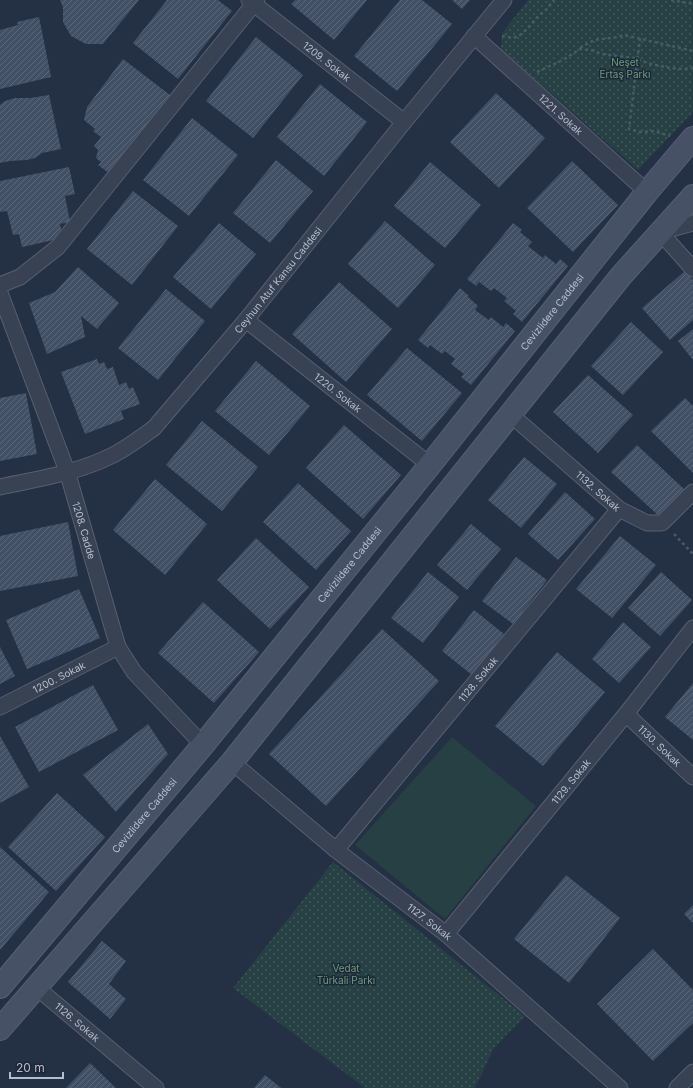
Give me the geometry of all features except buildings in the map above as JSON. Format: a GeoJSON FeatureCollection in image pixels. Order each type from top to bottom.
{"type":"FeatureCollection","features":[{"type":"Feature","properties":{"kind":"main road","name":"Cevizlidere Caddesi"},"geometry":{"type":"LineString","coordinates":[[0,987],[203,745],[430,465],[647,192],[693,138]]}},
{"type":"Feature","properties":{"kind":"main road"},"geometry":{"type":"LineString","coordinates":[[0,1029],[232,762],[621,276],[693,196]]}},
{"type":"Feature","properties":{"kind":"street","name":"Ceyhun Atuf Kansu Caddesi"},"geometry":{"type":"LineString","coordinates":[[0,487],[67,472],[112,456],[154,428],[246,320],[404,122],[504,0]]}},
{"type":"Feature","properties":{"kind":"street","name":"1209. Sokak"},"geometry":{"type":"LineString","coordinates":[[253,1],[404,122]]}},
{"type":"Feature","properties":{"kind":"street"},"geometry":{"type":"LineString","coordinates":[[0,285],[20,277],[58,247],[253,1]]}},
{"type":"Feature","properties":{"kind":"street","name":"1221. Sokak"},"geometry":{"type":"LineString","coordinates":[[474,36],[647,192]]}},
{"type":"Feature","properties":{"kind":"street"},"geometry":{"type":"LineString","coordinates":[[693,223],[660,232],[693,269]]}},
{"type":"Feature","properties":{"kind":"street","name":"1208. Cadde"},"geometry":{"type":"LineString","coordinates":[[0,293],[67,472],[118,647],[134,672],[203,745]]}},
{"type":"Feature","properties":{"kind":"street","name":"1220. Sokak"},"geometry":{"type":"LineString","coordinates":[[246,320],[430,465]]}},
{"type":"Feature","properties":{"kind":"street","name":"1132. Sokak"},"geometry":{"type":"LineString","coordinates":[[510,414],[619,509],[647,523],[662,523]]}},
{"type":"Feature","properties":{"kind":"street"},"geometry":{"type":"LineString","coordinates":[[662,523],[693,492]]}},
{"type":"Feature","properties":{"kind":"street","name":"1128. Sokak"},"geometry":{"type":"LineString","coordinates":[[336,850],[619,509]]}},
{"type":"Feature","properties":{"kind":"street","name":"1129. Sokak"},"geometry":{"type":"LineString","coordinates":[[446,934],[626,714],[693,628]]}},
{"type":"Feature","properties":{"kind":"street","name":"1200. Sokak"},"geometry":{"type":"LineString","coordinates":[[0,707],[118,647]]}},
{"type":"Feature","properties":{"kind":"street","name":"1130. Sokak"},"geometry":{"type":"LineString","coordinates":[[626,714],[693,777]]}},
{"type":"Feature","properties":{"kind":"street","name":"1127. Sokak"},"geometry":{"type":"LineString","coordinates":[[232,762],[336,850],[446,934],[620,1088]]}},
{"type":"Feature","properties":{"kind":"street","name":"1126. Sokak"},"geometry":{"type":"LineString","coordinates":[[36,987],[156,1088]]}},
{"type":"Feature","properties":{"kind":"street"},"geometry":{"type":"LineString","coordinates":[[677,1088],[693,1072]]}},
{"type":"Feature","properties":{"kind":"path"},"geometry":{"type":"LineString","coordinates":[[502,36],[513,38],[519,36],[539,15],[545,11],[554,0]]}},
{"type":"Feature","properties":{"kind":"path"},"geometry":{"type":"LineString","coordinates":[[671,0],[693,4]]}},
{"type":"Feature","properties":{"kind":"path"},"geometry":{"type":"LineString","coordinates":[[531,76],[563,60],[580,48],[598,39],[624,35],[693,51]]}},
{"type":"Feature","properties":{"kind":"path"},"geometry":{"type":"LineString","coordinates":[[640,38],[629,128],[640,132],[654,131],[670,136]]}},
{"type":"Feature","properties":{"kind":"path"},"geometry":{"type":"LineString","coordinates":[[580,48],[602,54],[637,59],[670,68],[693,68]]}},
{"type":"Feature","properties":{"kind":"path"},"geometry":{"type":"LineString","coordinates":[[662,523],[693,554]]}},
{"type":"Feature","properties":{"kind":"green space","name":"Neşet Ertaş Parkı"},"geometry":{"type":"Polygon","coordinates":[[[528,0],[693,0],[693,112],[638,170],[501,49],[502,33],[528,0]]]}},
{"type":"Feature","properties":{"kind":"green space"},"geometry":{"type":"Polygon","coordinates":[[[452,737],[536,806],[445,919],[355,845],[452,737]]]}},
{"type":"Feature","properties":{"kind":"green space","name":"Vedat Türkali Parkı"},"geometry":{"type":"Polygon","coordinates":[[[333,862],[525,1016],[494,1048],[475,1088],[365,1088],[233,988],[333,862]]]}}]}
